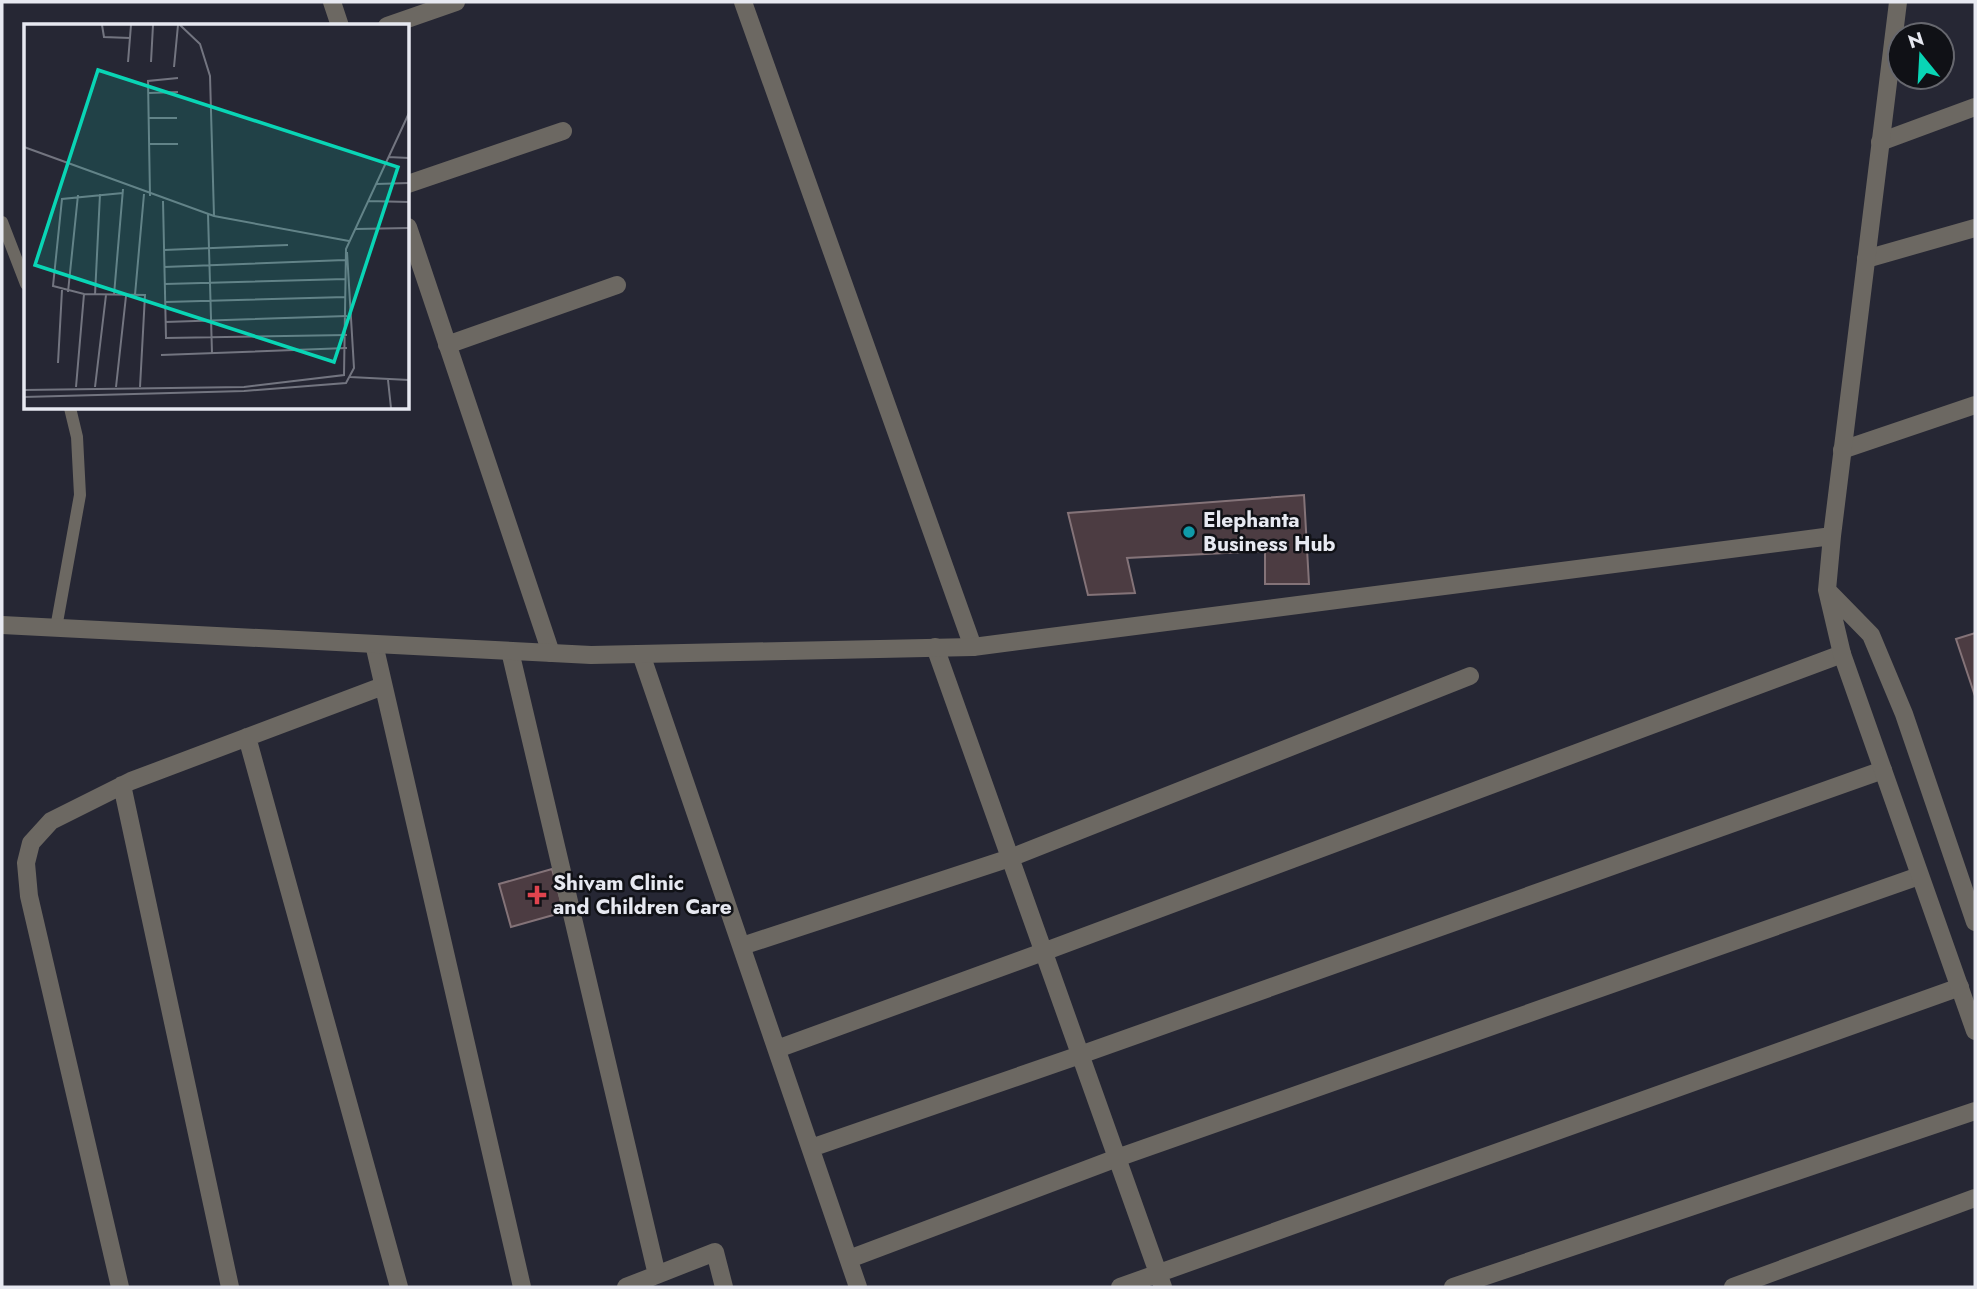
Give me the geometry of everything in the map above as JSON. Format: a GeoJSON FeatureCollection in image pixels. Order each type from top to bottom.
{"type":"FeatureCollection","features":[{"type":"Feature","properties":{"kind":"street"},"geometry":{"type":"LineString","coordinates":[[331,2],[339,24]]}},
{"type":"Feature","properties":{"kind":"street"},"geometry":{"type":"LineString","coordinates":[[393,24],[456,2]]}},
{"type":"Feature","properties":{"kind":"street"},"geometry":{"type":"LineString","coordinates":[[743,2],[973,647]]}},
{"type":"Feature","properties":{"kind":"street"},"geometry":{"type":"LineString","coordinates":[[1898,2],[1827,590],[1842,654],[1975,1031]]}},
{"type":"Feature","properties":{"kind":"street"},"geometry":{"type":"LineString","coordinates":[[1880,142],[1975,107]]}},
{"type":"Feature","properties":{"kind":"street"},"geometry":{"type":"LineString","coordinates":[[410,183],[563,131]]}},
{"type":"Feature","properties":{"kind":"street"},"geometry":{"type":"LineString","coordinates":[[1866,259],[1975,228]]}},
{"type":"Feature","properties":{"kind":"street"},"geometry":{"type":"LineString","coordinates":[[410,233],[551,653]]}},
{"type":"Feature","properties":{"kind":"street"},"geometry":{"type":"LineString","coordinates":[[447,345],[617,285]]}},
{"type":"Feature","properties":{"kind":"street"},"geometry":{"type":"LineString","coordinates":[[1842,450],[1975,405]]}},
{"type":"Feature","properties":{"kind":"street"},"geometry":{"type":"LineString","coordinates":[[2,625],[591,656],[973,647],[1832,536]]}},
{"type":"Feature","properties":{"kind":"street"},"geometry":{"type":"LineString","coordinates":[[1827,590],[1871,635],[1904,714],[1975,922]]}},
{"type":"Feature","properties":{"kind":"street"},"geometry":{"type":"LineString","coordinates":[[374,644],[522,1287]]}},
{"type":"Feature","properties":{"kind":"street"},"geometry":{"type":"LineString","coordinates":[[935,647],[1160,1280]]}},
{"type":"Feature","properties":{"kind":"street"},"geometry":{"type":"LineString","coordinates":[[510,651],[657,1275]]}},
{"type":"Feature","properties":{"kind":"street"},"geometry":{"type":"LineString","coordinates":[[641,654],[858,1287]]}},
{"type":"Feature","properties":{"kind":"street"},"geometry":{"type":"LineString","coordinates":[[777,1049],[1842,654]]}},
{"type":"Feature","properties":{"kind":"street"},"geometry":{"type":"LineString","coordinates":[[742,946],[1010,858],[1470,676]]}},
{"type":"Feature","properties":{"kind":"street"},"geometry":{"type":"LineString","coordinates":[[120,1287],[29,896],[26,863],[31,843],[51,821],[122,785],[383,686]]}},
{"type":"Feature","properties":{"kind":"street"},"geometry":{"type":"LineString","coordinates":[[247,737],[398,1287]]}},
{"type":"Feature","properties":{"kind":"street"},"geometry":{"type":"LineString","coordinates":[[811,1148],[1883,770]]}},
{"type":"Feature","properties":{"kind":"street"},"geometry":{"type":"LineString","coordinates":[[122,785],[230,1287]]}},
{"type":"Feature","properties":{"kind":"street"},"geometry":{"type":"LineString","coordinates":[[849,1259],[1116,1158],[1919,876]]}},
{"type":"Feature","properties":{"kind":"street"},"geometry":{"type":"LineString","coordinates":[[1120,1287],[1160,1280],[1960,987]]}},
{"type":"Feature","properties":{"kind":"street"},"geometry":{"type":"LineString","coordinates":[[1454,1287],[1975,1111]]}},
{"type":"Feature","properties":{"kind":"street"},"geometry":{"type":"LineString","coordinates":[[1733,1287],[1975,1198]]}},
{"type":"Feature","properties":{"kind":"street"},"geometry":{"type":"LineString","coordinates":[[626,1287],[715,1252],[724,1287]]}},
{"type":"Feature","properties":{"kind":"lane"},"geometry":{"type":"LineString","coordinates":[[2,222],[24,279]]}},
{"type":"Feature","properties":{"kind":"lane"},"geometry":{"type":"LineString","coordinates":[[57,628],[80,495],[77,437],[70,410]]}},
{"type":"Feature","properties":{"kind":"building","name":"Elephanta Business Hub"},"geometry":{"type":"Polygon","coordinates":[[[1304,495],[1309,584],[1265,584],[1265,551],[1127,558],[1135,593],[1088,595],[1068,513],[1304,495]]]}},
{"type":"Feature","properties":{"kind":"building"},"geometry":{"type":"Polygon","coordinates":[[[1975,633],[1975,696],[1956,639],[1975,633]]]}},
{"type":"Feature","properties":{"kind":"building"},"geometry":{"type":"Polygon","coordinates":[[[552,869],[564,912],[511,927],[499,884],[552,869]]]}},
{"type":"Feature","properties":{"kind":"place","name":"Elephanta Business Hub"},"geometry":{"type":"Point","coordinates":[1189,532]}},
{"type":"Feature","properties":{"kind":"place","name":"Shivam Clinic and Children Care"},"geometry":{"type":"Point","coordinates":[537,895]}}]}
